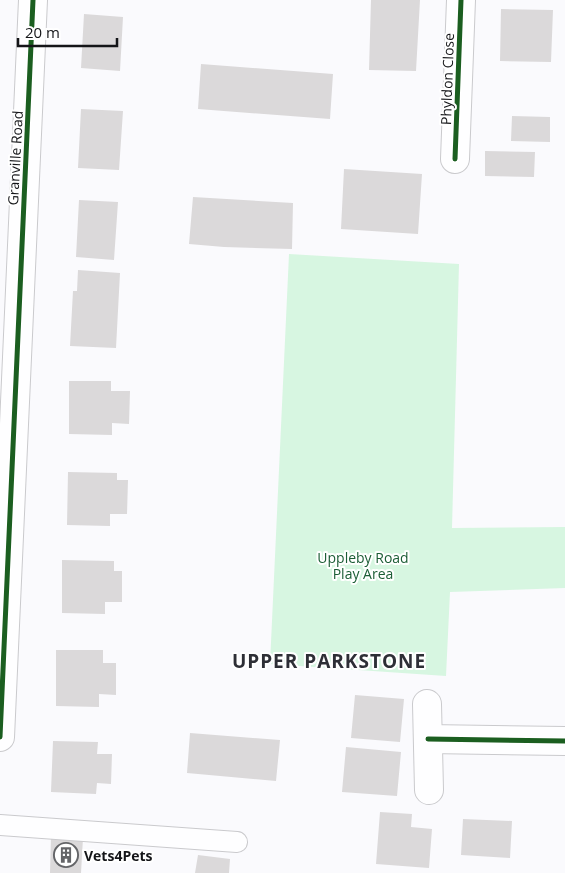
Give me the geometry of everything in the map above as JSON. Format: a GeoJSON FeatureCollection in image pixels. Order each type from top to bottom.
{"type":"FeatureCollection","features":[{"type":"Feature","properties":{"kind":"street","name":"Granville Road"},"geometry":{"type":"LineString","coordinates":[[0,737],[34,0]]}},
{"type":"Feature","properties":{"kind":"street","name":"Phyldon Close"},"geometry":{"type":"LineString","coordinates":[[455,159],[461,0]]}},
{"type":"Feature","properties":{"kind":"street"},"geometry":{"type":"LineString","coordinates":[[427,704],[429,790]]}},
{"type":"Feature","properties":{"kind":"street"},"geometry":{"type":"LineString","coordinates":[[428,739],[565,741]]}},
{"type":"Feature","properties":{"kind":"lane"},"geometry":{"type":"LineString","coordinates":[[0,825],[237,842]]}},
{"type":"Feature","properties":{"kind":"green space","name":"Uppleby Road Play Area"},"geometry":{"type":"Polygon","coordinates":[[[289,254],[459,264],[452,528],[565,527],[565,588],[450,592],[446,676],[270,664],[289,254]]]}},
{"type":"Feature","properties":{"kind":"building"},"geometry":{"type":"Polygon","coordinates":[[[371,0],[420,0],[416,71],[369,70],[371,0]]]}},
{"type":"Feature","properties":{"kind":"building"},"geometry":{"type":"Polygon","coordinates":[[[501,9],[553,10],[551,62],[500,61],[501,9]]]}},
{"type":"Feature","properties":{"kind":"building"},"geometry":{"type":"Polygon","coordinates":[[[84,14],[123,17],[120,71],[81,68],[84,14]]]}},
{"type":"Feature","properties":{"kind":"building"},"geometry":{"type":"Polygon","coordinates":[[[201,64],[333,74],[330,119],[198,109],[201,64]]]}},
{"type":"Feature","properties":{"kind":"building"},"geometry":{"type":"Polygon","coordinates":[[[81,109],[123,111],[119,170],[78,168],[81,109]]]}},
{"type":"Feature","properties":{"kind":"building"},"geometry":{"type":"Polygon","coordinates":[[[512,116],[550,117],[550,142],[511,141],[512,116]]]}},
{"type":"Feature","properties":{"kind":"building"},"geometry":{"type":"Polygon","coordinates":[[[485,151],[535,152],[534,177],[485,176],[485,151]]]}},
{"type":"Feature","properties":{"kind":"building"},"geometry":{"type":"Polygon","coordinates":[[[344,169],[422,174],[418,234],[341,229],[344,169]]]}},
{"type":"Feature","properties":{"kind":"building"},"geometry":{"type":"Polygon","coordinates":[[[193,197],[293,203],[292,249],[189,244],[193,197]]]}},
{"type":"Feature","properties":{"kind":"building"},"geometry":{"type":"Polygon","coordinates":[[[79,200],[118,202],[114,260],[76,257],[79,200]]]}},
{"type":"Feature","properties":{"kind":"building"},"geometry":{"type":"Polygon","coordinates":[[[78,270],[120,273],[116,348],[70,346],[73,291],[77,291],[78,270]]]}},
{"type":"Feature","properties":{"kind":"building"},"geometry":{"type":"Polygon","coordinates":[[[69,381],[111,381],[111,391],[130,391],[129,424],[112,423],[112,435],[69,434],[69,381]]]}},
{"type":"Feature","properties":{"kind":"building"},"geometry":{"type":"Polygon","coordinates":[[[68,472],[117,473],[117,480],[128,480],[127,514],[110,514],[110,526],[67,525],[68,472]]]}},
{"type":"Feature","properties":{"kind":"building"},"geometry":{"type":"Polygon","coordinates":[[[62,560],[114,561],[114,571],[122,571],[122,602],[105,602],[105,614],[62,613],[62,560]]]}},
{"type":"Feature","properties":{"kind":"building"},"geometry":{"type":"Polygon","coordinates":[[[56,650],[103,650],[103,663],[116,663],[116,695],[99,694],[99,707],[56,706],[56,650]]]}},
{"type":"Feature","properties":{"kind":"building"},"geometry":{"type":"Polygon","coordinates":[[[355,695],[404,699],[400,742],[351,738],[355,695]]]}},
{"type":"Feature","properties":{"kind":"building"},"geometry":{"type":"Polygon","coordinates":[[[190,733],[280,740],[276,781],[187,773],[190,733]]]}},
{"type":"Feature","properties":{"kind":"building"},"geometry":{"type":"Polygon","coordinates":[[[53,741],[98,742],[97,754],[112,754],[111,784],[97,783],[96,794],[51,792],[53,741]]]}},
{"type":"Feature","properties":{"kind":"building"},"geometry":{"type":"Polygon","coordinates":[[[346,747],[401,752],[397,796],[342,792],[346,747]]]}},
{"type":"Feature","properties":{"kind":"building"},"geometry":{"type":"Polygon","coordinates":[[[380,812],[412,814],[411,827],[432,829],[429,868],[376,864],[380,812]]]}},
{"type":"Feature","properties":{"kind":"building"},"geometry":{"type":"Polygon","coordinates":[[[463,819],[512,821],[510,858],[461,855],[463,819]]]}},
{"type":"Feature","properties":{"kind":"building","name":"Vets4Pets"},"geometry":{"type":"Polygon","coordinates":[[[51,836],[83,838],[81,873],[50,873],[51,836]]]}},
{"type":"Feature","properties":{"kind":"building"},"geometry":{"type":"Polygon","coordinates":[[[198,855],[230,859],[229,873],[195,873],[198,855]]]}},
{"type":"Feature","properties":{"kind":"cycle path"},"geometry":{"type":"LineString","coordinates":[[0,737],[33,0]]}},
{"type":"Feature","properties":{"kind":"cycle path"},"geometry":{"type":"LineString","coordinates":[[455,159],[461,0]]}},
{"type":"Feature","properties":{"kind":"cycle path"},"geometry":{"type":"LineString","coordinates":[[428,739],[565,741]]}},
{"type":"Feature","properties":{"kind":"place","name":"Vets4Pets"},"geometry":{"type":"Point","coordinates":[66,855]}},
{"type":"Feature","properties":{"kind":"district","name":"UPPER PARKSTONE"},"geometry":{"type":"Point","coordinates":[329,661]}}]}
